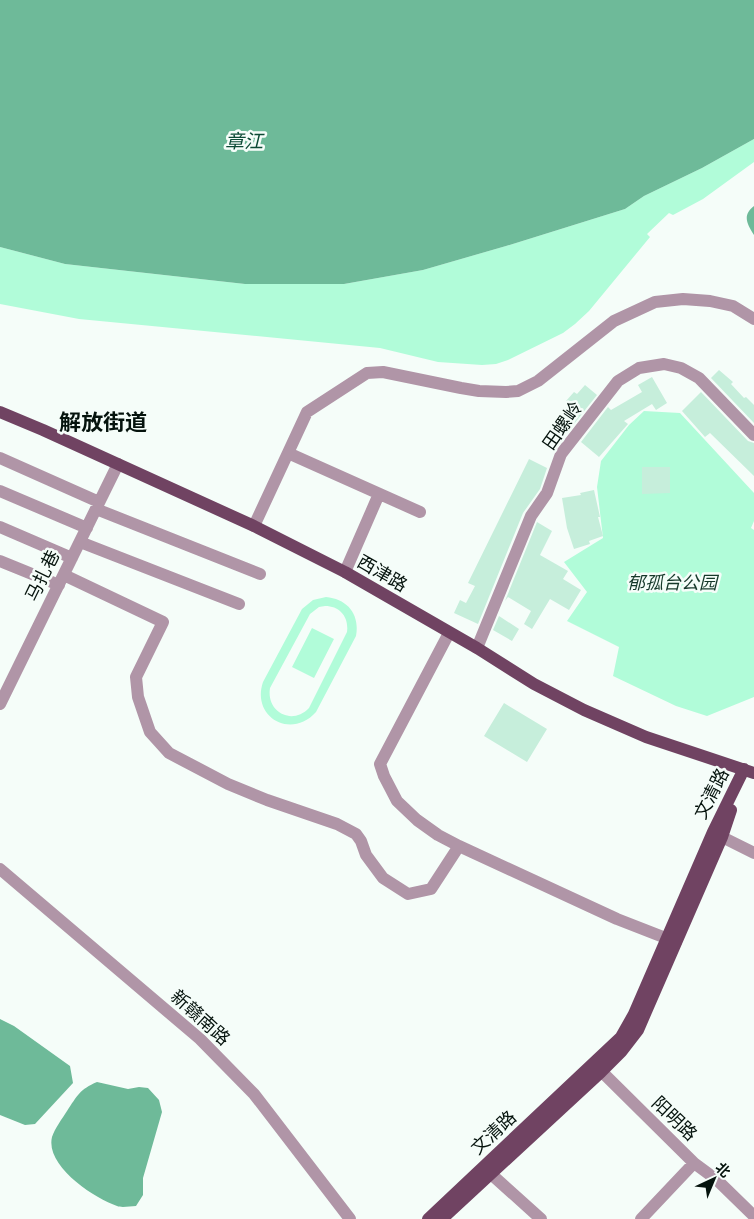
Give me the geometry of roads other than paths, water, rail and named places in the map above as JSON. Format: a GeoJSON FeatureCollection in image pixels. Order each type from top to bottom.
{"type":"FeatureCollection","features":[{"type":"Feature","properties":{"kind":"main road","name":"西津路"},"geometry":{"type":"LineString","coordinates":[[0,412],[254,526],[345,572],[477,648],[534,684],[584,710],[646,737],[749,771]]}},
{"type":"Feature","properties":{"kind":"main road","name":"文清路"},"geometry":{"type":"LineString","coordinates":[[442,1219],[491,1174],[597,1068],[627,1027],[722,837],[749,771]]}},
{"type":"Feature","properties":{"kind":"main road","name":"文清路"},"geometry":{"type":"LineString","coordinates":[[672,940],[713,832],[749,771]]}},
{"type":"Feature","properties":{"kind":"main road","name":"文清路"},"geometry":{"type":"LineString","coordinates":[[428,1219],[597,1068]]}},
{"type":"Feature","properties":{"kind":"street"},"geometry":{"type":"LineString","coordinates":[[254,526],[307,412],[367,373],[383,372],[479,391],[518,391],[538,381],[614,321],[654,302],[683,299],[710,300],[733,306],[754,319]]}},
{"type":"Feature","properties":{"kind":"street","name":"田螺岭"},"geometry":{"type":"LineString","coordinates":[[477,648],[531,516],[547,494],[561,454],[618,381],[640,368],[664,364],[681,368],[699,378],[754,436]]}},
{"type":"Feature","properties":{"kind":"street"},"geometry":{"type":"LineString","coordinates":[[288,453],[420,512]]}},
{"type":"Feature","properties":{"kind":"street"},"geometry":{"type":"LineString","coordinates":[[0,458],[98,506],[260,574]]}},
{"type":"Feature","properties":{"kind":"street","name":"马扎巷"},"geometry":{"type":"LineString","coordinates":[[0,704],[118,464]]}},
{"type":"Feature","properties":{"kind":"street"},"geometry":{"type":"LineString","coordinates":[[0,491],[86,528]]}},
{"type":"Feature","properties":{"kind":"street"},"geometry":{"type":"LineString","coordinates":[[345,572],[379,494]]}},
{"type":"Feature","properties":{"kind":"street"},"geometry":{"type":"LineString","coordinates":[[0,527],[72,558]]}},
{"type":"Feature","properties":{"kind":"street"},"geometry":{"type":"LineString","coordinates":[[80,542],[240,604]]}},
{"type":"Feature","properties":{"kind":"street"},"geometry":{"type":"LineString","coordinates":[[0,561],[61,580],[163,622],[136,677],[138,697],[150,732],[169,753],[228,784],[337,824],[356,834],[361,841],[366,855],[383,878],[408,894],[431,889],[459,846]]}},
{"type":"Feature","properties":{"kind":"street"},"geometry":{"type":"LineString","coordinates":[[449,633],[380,764],[397,801],[416,820],[459,846],[617,919],[672,940]]}},
{"type":"Feature","properties":{"kind":"street"},"geometry":{"type":"LineString","coordinates":[[722,837],[754,853]]}},
{"type":"Feature","properties":{"kind":"street","name":"新赣南路"},"geometry":{"type":"LineString","coordinates":[[0,869],[200,1039],[254,1094],[350,1219]]}},
{"type":"Feature","properties":{"kind":"street","name":"阳明路"},"geometry":{"type":"LineString","coordinates":[[597,1068],[694,1163],[717,1180],[754,1216]]}},
{"type":"Feature","properties":{"kind":"street"},"geometry":{"type":"LineString","coordinates":[[641,1219],[694,1163]]}},
{"type":"Feature","properties":{"kind":"street"},"geometry":{"type":"LineString","coordinates":[[491,1174],[541,1219]]}},
{"type":"Feature","properties":{"kind":"water","name":"章江"},"geometry":{"type":"Polygon","coordinates":[[[0,0],[754,0],[754,139],[702,168],[644,196],[625,209],[423,270],[344,284],[245,284],[65,264],[0,247],[0,0]]]}},
{"type":"Feature","properties":{"kind":"water"},"geometry":{"type":"Polygon","coordinates":[[[754,206],[754,235],[749,227],[747,216],[750,209],[754,206]]]}},
{"type":"Feature","properties":{"kind":"water"},"geometry":{"type":"Polygon","coordinates":[[[0,1019],[14,1026],[70,1066],[73,1083],[35,1124],[25,1125],[0,1115],[0,1019]]]}},
{"type":"Feature","properties":{"kind":"water"},"geometry":{"type":"Polygon","coordinates":[[[97,1082],[128,1089],[148,1088],[159,1100],[162,1112],[143,1178],[143,1195],[136,1206],[117,1206],[84,1188],[63,1169],[56,1159],[52,1148],[53,1134],[74,1101],[83,1090],[97,1082]]]}},
{"type":"Feature","properties":{"kind":"district","name":"解放街道"},"geometry":{"type":"Point","coordinates":[103,423]}},
{"type":"Feature","properties":{"kind":"park label","name":"郁孤台公园"},"geometry":{"type":"Point","coordinates":[672,583]}}]}
